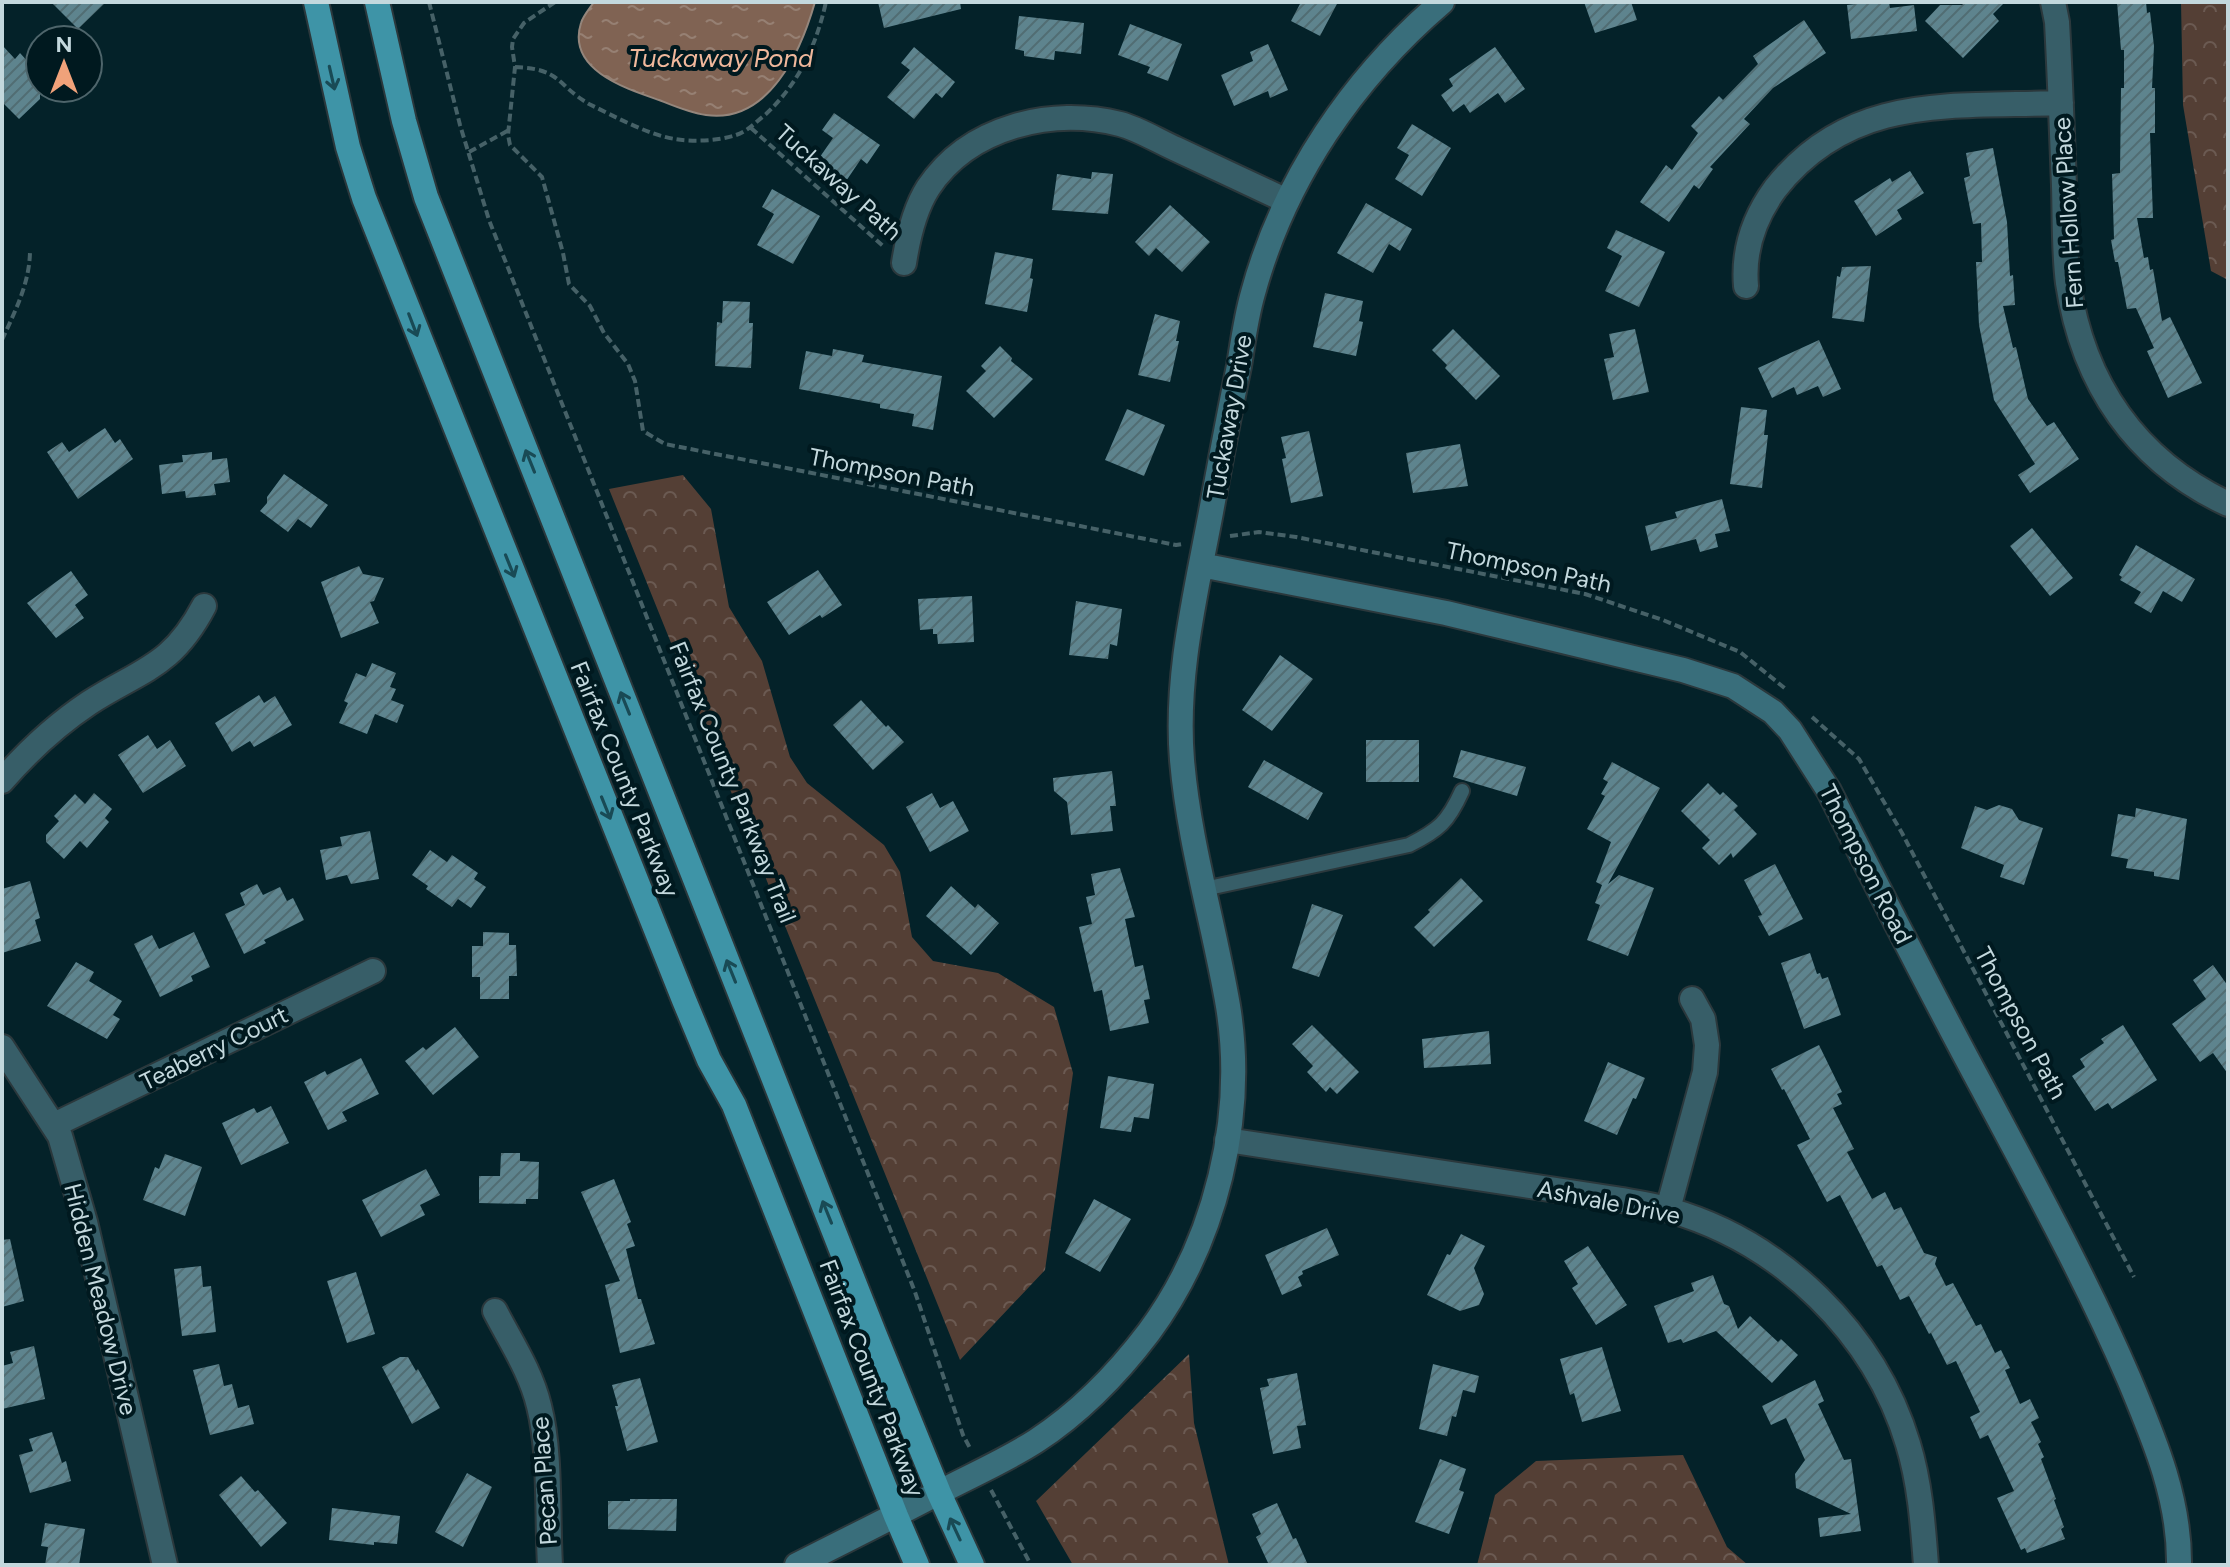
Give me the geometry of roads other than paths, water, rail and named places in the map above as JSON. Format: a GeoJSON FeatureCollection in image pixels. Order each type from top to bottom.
{"type":"FeatureCollection","features":[{"type":"Feature","properties":{"kind":"highway","name":"Fairfax County Parkway"},"geometry":{"type":"LineString","coordinates":[[316,2],[348,147],[364,198],[684,1000],[709,1060],[734,1105],[917,1565]]}},
{"type":"Feature","properties":{"kind":"highway","name":"Fairfax County Parkway"},"geometry":{"type":"LineString","coordinates":[[377,2],[404,121],[426,197],[939,1493],[972,1565]]}},
{"type":"Feature","properties":{"kind":"street","name":"Tuckaway Drive"},"geometry":{"type":"LineString","coordinates":[[797,1565],[1041,1438],[1116,1372],[1150,1330],[1179,1284],[1197,1246],[1212,1208],[1227,1140],[1232,1079],[1228,1007],[1186,803],[1181,754],[1185,661],[1242,340],[1253,290],[1287,201],[1308,161],[1378,63],[1442,2]]}},
{"type":"Feature","properties":{"kind":"street","name":"Fern Hollow Place"},"geometry":{"type":"LineString","coordinates":[[2053,2],[2061,103],[2068,280],[2075,322],[2086,358],[2116,412],[2147,450],[2184,480],[2228,504]]}},
{"type":"Feature","properties":{"kind":"street"},"geometry":{"type":"LineString","coordinates":[[1746,286],[1747,249],[1754,225],[1768,199],[1791,169],[1833,136],[1888,113],[2061,103]]}},
{"type":"Feature","properties":{"kind":"street"},"geometry":{"type":"LineString","coordinates":[[904,263],[915,215],[928,188],[949,164],[986,139],[1036,120],[1091,118],[1124,125],[1287,201]]}},
{"type":"Feature","properties":{"kind":"street","name":"Thompson Road"},"geometry":{"type":"LineString","coordinates":[[1201,565],[1446,613],[1670,666],[1733,686],[1773,712],[1804,749],[1829,791],[2068,1247],[2110,1335],[2148,1425],[2171,1493],[2179,1565]]}},
{"type":"Feature","properties":{"kind":"street"},"geometry":{"type":"LineString","coordinates":[[2,781],[65,720],[157,665],[178,647],[204,606]]}},
{"type":"Feature","properties":{"kind":"street","name":"Teaberry Court"},"geometry":{"type":"LineString","coordinates":[[54,1125],[373,971]]}},
{"type":"Feature","properties":{"kind":"street"},"geometry":{"type":"LineString","coordinates":[[1668,1209],[1705,1072],[1707,1045],[1703,1019],[1692,999]]}},
{"type":"Feature","properties":{"kind":"street","name":"Hidden Meadow Drive"},"geometry":{"type":"LineString","coordinates":[[2,1047],[60,1136],[85,1222],[165,1565]]}},
{"type":"Feature","properties":{"kind":"street","name":"Ashvale Drive"},"geometry":{"type":"LineString","coordinates":[[1227,1140],[1668,1209],[1730,1235],[1776,1262],[1810,1289],[1853,1336],[1886,1389],[1909,1446],[1925,1535],[1926,1565]]}},
{"type":"Feature","properties":{"kind":"street","name":"Pecan Place"},"geometry":{"type":"LineString","coordinates":[[495,1311],[527,1372],[539,1404],[544,1432],[550,1565]]}},
{"type":"Feature","properties":{"kind":"lane"},"geometry":{"type":"LineString","coordinates":[[1204,889],[1409,845],[1434,833],[1449,818],[1462,791]]}},
{"type":"Feature","properties":{"kind":"water","name":"Tuckaway Pond"},"geometry":{"type":"Polygon","coordinates":[[[594,2],[815,2],[791,62],[764,96],[748,108],[728,115],[706,115],[631,90],[602,75],[591,65],[582,53],[579,39],[582,20],[594,2]]]}}]}
